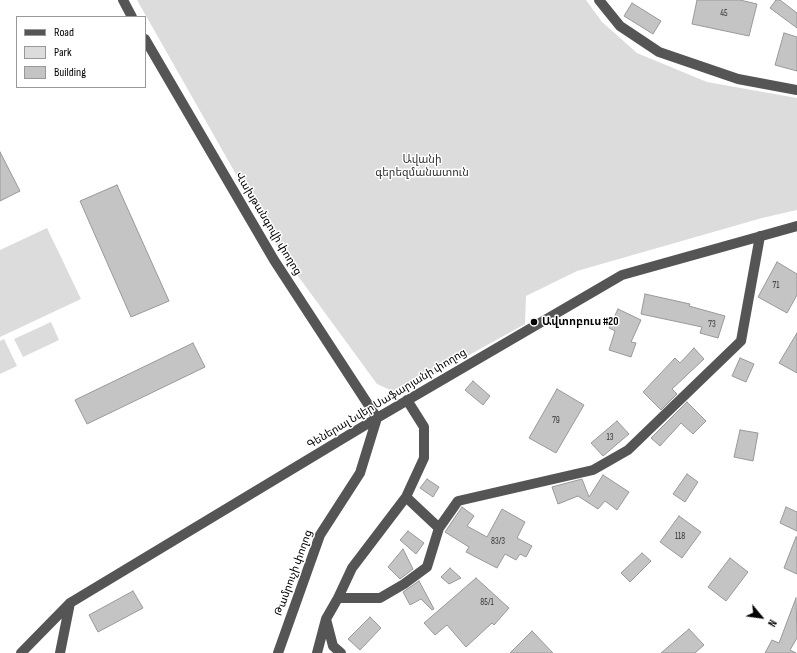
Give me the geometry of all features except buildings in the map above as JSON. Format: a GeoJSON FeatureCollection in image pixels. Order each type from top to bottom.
{"type":"FeatureCollection","features":[{"type":"Feature","properties":{"kind":"street"},"geometry":{"type":"LineString","coordinates":[[123,0],[131,16]]}},
{"type":"Feature","properties":{"kind":"street"},"geometry":{"type":"LineString","coordinates":[[599,0],[620,26],[659,52],[738,79],[797,90]]}},
{"type":"Feature","properties":{"kind":"street","name":"Վախթանգովի փողոց"},"geometry":{"type":"LineString","coordinates":[[146,40],[274,260],[377,418]]}},
{"type":"Feature","properties":{"kind":"street","name":"Գեներալ Նվեր Սաֆարյանի փողոց"},"geometry":{"type":"LineString","coordinates":[[21,653],[70,603],[407,400],[622,275],[797,226]]}},
{"type":"Feature","properties":{"kind":"street"},"geometry":{"type":"LineString","coordinates":[[338,598],[380,598],[404,584],[427,567],[439,528],[458,501],[594,470],[628,450],[741,342],[760,236]]}},
{"type":"Feature","properties":{"kind":"street"},"geometry":{"type":"LineString","coordinates":[[317,653],[326,619],[352,568],[406,497],[424,458],[424,427],[407,400]]}},
{"type":"Feature","properties":{"kind":"street","name":"Թամրուչի փողոց"},"geometry":{"type":"LineString","coordinates":[[278,653],[320,535],[360,473],[377,418]]}},
{"type":"Feature","properties":{"kind":"street"},"geometry":{"type":"LineString","coordinates":[[406,497],[439,528]]}},
{"type":"Feature","properties":{"kind":"street"},"geometry":{"type":"LineString","coordinates":[[60,653],[70,603]]}},
{"type":"Feature","properties":{"kind":"street"},"geometry":{"type":"LineString","coordinates":[[326,619],[334,646],[342,653]]}},
{"type":"Feature","properties":{"kind":"green space","name":"Ավանի գերեզմանատուն"},"geometry":{"type":"Polygon","coordinates":[[[137,0],[586,0],[602,22],[637,53],[707,82],[797,98],[797,210],[762,218],[577,271],[526,296],[525,324],[399,394],[377,384],[279,250],[137,0]]]}},
{"type":"Feature","properties":{"kind":"green space"},"geometry":{"type":"Polygon","coordinates":[[[47,228],[81,299],[0,337],[0,250],[47,228]]]}},
{"type":"Feature","properties":{"kind":"green space"},"geometry":{"type":"Polygon","coordinates":[[[51,322],[59,340],[23,357],[14,339],[51,322]]]}},
{"type":"Feature","properties":{"kind":"green space"},"geometry":{"type":"Polygon","coordinates":[[[4,339],[17,366],[0,374],[0,341],[4,339]]]}},
{"type":"Feature","properties":{"kind":"place","name":"Ավտոբուս #20"},"geometry":{"type":"Point","coordinates":[534,322]}}]}
